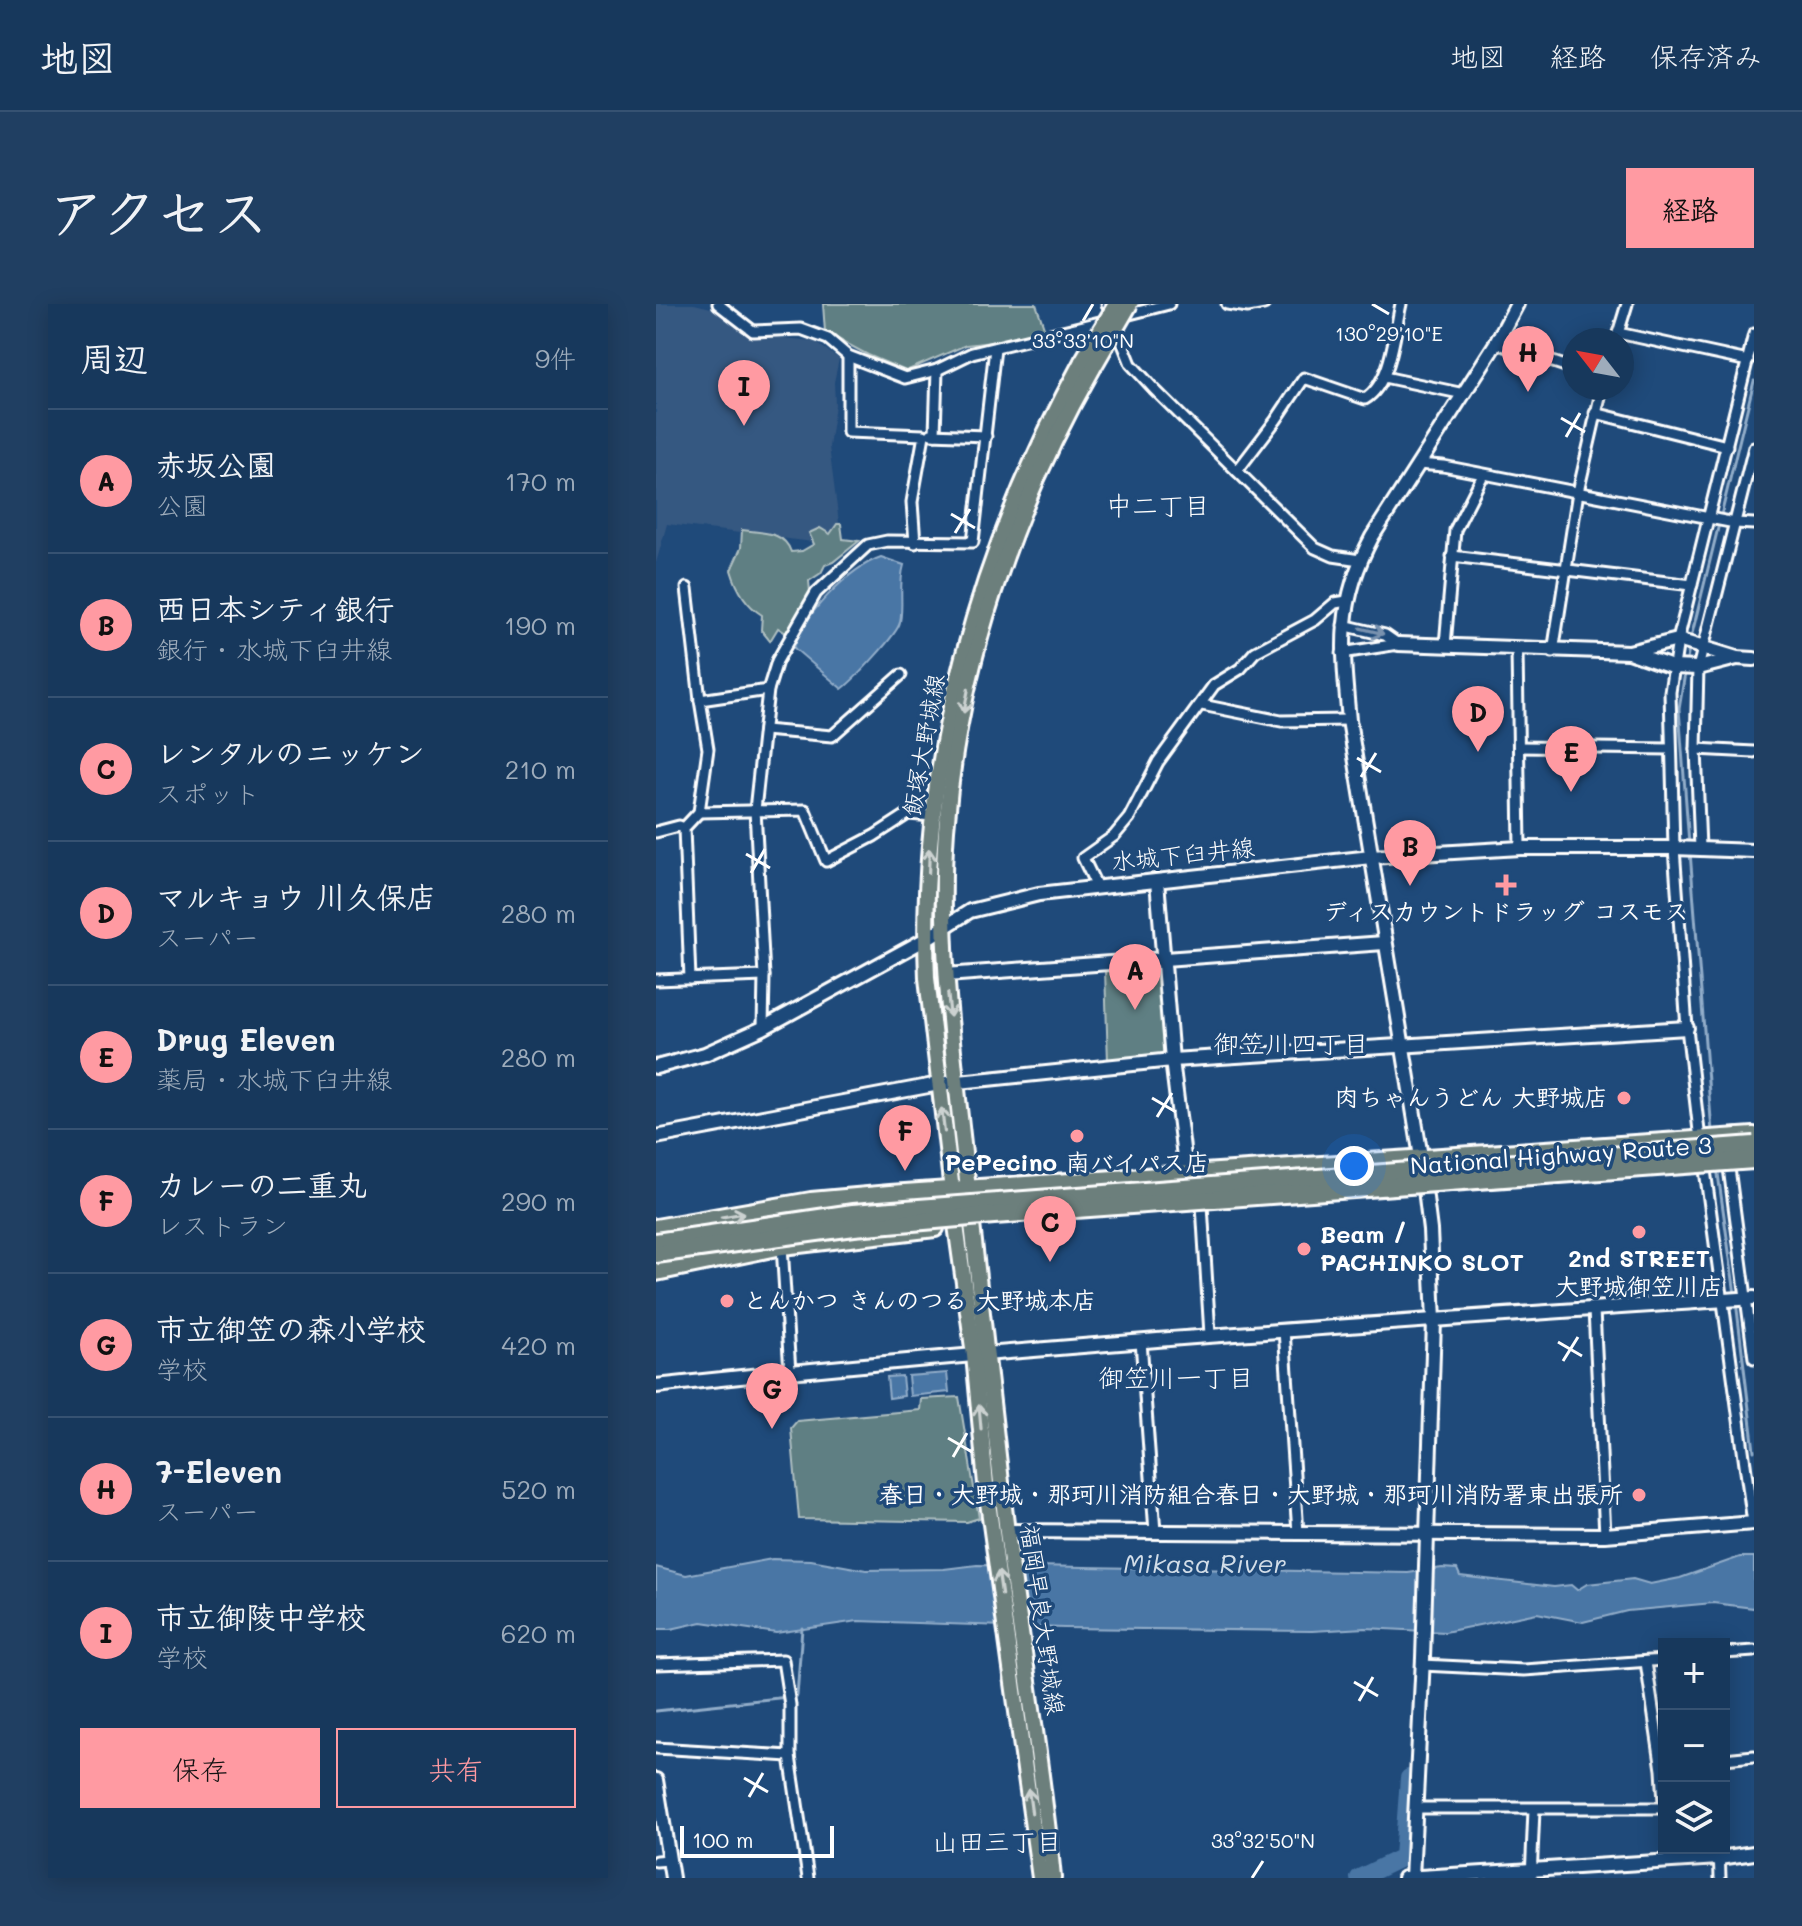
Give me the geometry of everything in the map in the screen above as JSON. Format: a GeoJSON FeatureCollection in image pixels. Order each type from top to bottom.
{"type":"FeatureCollection","features":[{"type":"Feature","properties":{"kind":"highway","name":"National Highway Route 3"},"geometry":{"type":"LineString","coordinates":[[656,1228],[811,1201],[1754,1136]]}},
{"type":"Feature","properties":{"kind":"highway"},"geometry":{"type":"LineString","coordinates":[[656,1242],[853,1213],[1754,1145]]}},
{"type":"Feature","properties":{"kind":"highway"},"geometry":{"type":"LineString","coordinates":[[656,1254],[811,1232],[963,1217],[1754,1160]]}},
{"type":"Feature","properties":{"kind":"highway","name":"National Highway Route 3"},"geometry":{"type":"LineString","coordinates":[[656,1272],[782,1246],[964,1225],[1202,1205],[1754,1167]]}},
{"type":"Feature","properties":{"kind":"highway"},"geometry":{"type":"LineString","coordinates":[[656,1265],[691,1263]]}},
{"type":"Feature","properties":{"kind":"main road","name":"飯塚大野城線"},"geometry":{"type":"LineString","coordinates":[[964,1225],[939,1084],[927,978],[929,848],[948,719],[983,584],[1030,464],[1088,365],[1130,304]]}},
{"type":"Feature","properties":{"kind":"main road","name":"飯塚大野城線"},"geometry":{"type":"LineString","coordinates":[[960,1191],[957,1083],[944,927],[946,827],[958,744],[976,655],[1013,535],[1114,311]]}},
{"type":"Feature","properties":{"kind":"main road","name":"福岡早良大野城線"},"geometry":{"type":"LineString","coordinates":[[964,1225],[1003,1491],[1040,1878]]}},
{"type":"Feature","properties":{"kind":"main road","name":"福岡早良大野城線"},"geometry":{"type":"LineString","coordinates":[[981,1354],[987,1495],[1019,1661],[1053,1878]]}},
{"type":"Feature","properties":{"kind":"street"},"geometry":{"type":"LineString","coordinates":[[1107,304],[1114,311],[1131,364],[1154,389],[1315,548],[1333,556],[1360,560]]}},
{"type":"Feature","properties":{"kind":"street"},"geometry":{"type":"LineString","coordinates":[[724,306],[753,331],[801,329],[828,339],[848,356],[905,378],[937,370],[972,353],[1114,311],[1169,304]]}},
{"type":"Feature","properties":{"kind":"street"},"geometry":{"type":"LineString","coordinates":[[1227,304],[1248,307],[1264,304]]}},
{"type":"Feature","properties":{"kind":"street"},"geometry":{"type":"LineString","coordinates":[[1237,471],[1304,378],[1365,399],[1374,393],[1384,377],[1400,304]]}},
{"type":"Feature","properties":{"kind":"street"},"geometry":{"type":"LineString","coordinates":[[1412,1878],[1423,1661],[1434,1321],[1421,1157],[1349,720],[1342,653],[1343,625],[1360,560],[1496,343],[1517,304]]}},
{"type":"Feature","properties":{"kind":"street"},"geometry":{"type":"LineString","coordinates":[[1620,328],[1627,304]]}},
{"type":"Feature","properties":{"kind":"street"},"geometry":{"type":"LineString","coordinates":[[1700,1140],[1687,1028],[1674,848],[1670,749],[1672,667],[1754,334]]}},
{"type":"Feature","properties":{"kind":"street"},"geometry":{"type":"LineString","coordinates":[[1634,339],[1748,361]]}},
{"type":"Feature","properties":{"kind":"street"},"geometry":{"type":"LineString","coordinates":[[1496,343],[1562,365]]}},
{"type":"Feature","properties":{"kind":"street"},"geometry":{"type":"LineString","coordinates":[[763,1028],[764,976],[755,810],[768,690],[777,661],[816,593],[868,545],[887,541],[973,542],[995,348]]}},
{"type":"Feature","properties":{"kind":"street"},"geometry":{"type":"LineString","coordinates":[[848,356],[848,432],[986,436]]}},
{"type":"Feature","properties":{"kind":"street"},"geometry":{"type":"LineString","coordinates":[[935,434],[937,370]]}},
{"type":"Feature","properties":{"kind":"street"},"geometry":{"type":"LineString","coordinates":[[1384,377],[1464,394]]}},
{"type":"Feature","properties":{"kind":"street"},"geometry":{"type":"LineString","coordinates":[[1553,652],[1578,492],[1599,400]]}},
{"type":"Feature","properties":{"kind":"street"},"geometry":{"type":"LineString","coordinates":[[1595,413],[1727,446]]}},
{"type":"Feature","properties":{"kind":"street"},"geometry":{"type":"LineString","coordinates":[[915,543],[912,502],[924,435]]}},
{"type":"Feature","properties":{"kind":"street"},"geometry":{"type":"LineString","coordinates":[[1700,848],[1696,749],[1698,668],[1754,447]]}},
{"type":"Feature","properties":{"kind":"street"},"geometry":{"type":"LineString","coordinates":[[1418,464],[1733,523],[1754,524]]}},
{"type":"Feature","properties":{"kind":"street"},"geometry":{"type":"LineString","coordinates":[[1445,645],[1455,530],[1483,475]]}},
{"type":"Feature","properties":{"kind":"street"},"geometry":{"type":"LineString","coordinates":[[1452,556],[1692,585]]}},
{"type":"Feature","properties":{"kind":"street"},"geometry":{"type":"LineString","coordinates":[[687,588],[708,749],[699,812],[684,828],[690,979]]}},
{"type":"Feature","properties":{"kind":"street"},"geometry":{"type":"LineString","coordinates":[[1097,887],[1083,858],[1122,827],[1158,762],[1214,685],[1240,669],[1255,652],[1315,620],[1335,603],[1347,601]]}},
{"type":"Feature","properties":{"kind":"street"},"geometry":{"type":"LineString","coordinates":[[1343,625],[1385,635],[1398,644]]}},
{"type":"Feature","properties":{"kind":"street"},"geometry":{"type":"LineString","coordinates":[[1342,653],[1398,644],[1553,652],[1629,652],[1678,640],[1737,658],[1754,659]]}},
{"type":"Feature","properties":{"kind":"street"},"geometry":{"type":"LineString","coordinates":[[1517,650],[1520,848]]}},
{"type":"Feature","properties":{"kind":"street"},"geometry":{"type":"LineString","coordinates":[[1629,652],[1672,667],[1698,668],[1737,658]]}},
{"type":"Feature","properties":{"kind":"street"},"geometry":{"type":"LineString","coordinates":[[764,730],[832,736],[901,675]]}},
{"type":"Feature","properties":{"kind":"street"},"geometry":{"type":"LineString","coordinates":[[700,700],[768,690]]}},
{"type":"Feature","properties":{"kind":"street"},"geometry":{"type":"LineString","coordinates":[[1202,705],[1281,721],[1349,720]]}},
{"type":"Feature","properties":{"kind":"street"},"geometry":{"type":"LineString","coordinates":[[1519,747],[1670,749]]}},
{"type":"Feature","properties":{"kind":"street"},"geometry":{"type":"LineString","coordinates":[[1696,749],[1754,752]]}},
{"type":"Feature","properties":{"kind":"street"},"geometry":{"type":"LineString","coordinates":[[699,812],[805,810],[826,861],[908,814],[933,816]]}},
{"type":"Feature","properties":{"kind":"street"},"geometry":{"type":"LineString","coordinates":[[656,832],[679,826],[684,828]]}},
{"type":"Feature","properties":{"kind":"street","name":"水城下臼井線"},"geometry":{"type":"LineString","coordinates":[[656,1067],[705,1054],[763,1028],[926,939],[970,911],[1039,894],[1371,857],[1520,848],[1754,851]]}},
{"type":"Feature","properties":{"kind":"street"},"geometry":{"type":"LineString","coordinates":[[1157,881],[1172,1060],[1186,1173]]}},
{"type":"Feature","properties":{"kind":"street"},"geometry":{"type":"LineString","coordinates":[[946,975],[1384,943]]}},
{"type":"Feature","properties":{"kind":"street"},"geometry":{"type":"LineString","coordinates":[[656,980],[764,976]]}},
{"type":"Feature","properties":{"kind":"street"},"geometry":{"type":"LineString","coordinates":[[656,1137],[939,1084],[1172,1060],[1687,1028]]}},
{"type":"Feature","properties":{"kind":"street"},"geometry":{"type":"LineString","coordinates":[[1729,1168],[1750,1298],[1754,1358]]}},
{"type":"Feature","properties":{"kind":"street"},"geometry":{"type":"LineString","coordinates":[[1007,1531],[1298,1533],[1426,1538],[1605,1535],[1754,1523],[1705,1170]]}},
{"type":"Feature","properties":{"kind":"street"},"geometry":{"type":"LineString","coordinates":[[1202,1205],[1210,1335]]}},
{"type":"Feature","properties":{"kind":"street"},"geometry":{"type":"LineString","coordinates":[[782,1246],[790,1372]]}},
{"type":"Feature","properties":{"kind":"street"},"geometry":{"type":"LineString","coordinates":[[656,1386],[1210,1335],[1750,1298]]}},
{"type":"Feature","properties":{"kind":"street"},"geometry":{"type":"LineString","coordinates":[[1594,1310],[1605,1535]]}},
{"type":"Feature","properties":{"kind":"street"},"geometry":{"type":"LineString","coordinates":[[1284,1330],[1298,1533]]}},
{"type":"Feature","properties":{"kind":"street"},"geometry":{"type":"LineString","coordinates":[[1141,1341],[1155,1532]]}},
{"type":"Feature","properties":{"kind":"street"},"geometry":{"type":"LineString","coordinates":[[1730,1653],[1754,1651]]}},
{"type":"Feature","properties":{"kind":"street"},"geometry":{"type":"LineString","coordinates":[[656,1664],[783,1660],[790,1705],[790,1756],[808,1878]]}},
{"type":"Feature","properties":{"kind":"street"},"geometry":{"type":"LineString","coordinates":[[1423,1661],[1524,1670],[1658,1661]]}},
{"type":"Feature","properties":{"kind":"street"},"geometry":{"type":"LineString","coordinates":[[1646,1662],[1658,1738]]}},
{"type":"Feature","properties":{"kind":"street"},"geometry":{"type":"LineString","coordinates":[[656,1748],[790,1756]]}},
{"type":"Feature","properties":{"kind":"street"},"geometry":{"type":"LineString","coordinates":[[1730,1758],[1754,1756]]}},
{"type":"Feature","properties":{"kind":"street"},"geometry":{"type":"LineString","coordinates":[[656,1780],[662,1861],[672,1878]]}},
{"type":"Feature","properties":{"kind":"street"},"geometry":{"type":"LineString","coordinates":[[1415,1808],[1534,1810],[1658,1805]]}},
{"type":"Feature","properties":{"kind":"street"},"geometry":{"type":"LineString","coordinates":[[1531,1874],[1534,1810]]}},
{"type":"Feature","properties":{"kind":"street"},"geometry":{"type":"LineString","coordinates":[[1730,1853],[1754,1853]]}},
{"type":"Feature","properties":{"kind":"street"},"geometry":{"type":"LineString","coordinates":[[1404,1878],[1531,1874],[1670,1854]]}},
{"type":"Feature","properties":{"kind":"street"},"geometry":{"type":"LineString","coordinates":[[1719,1854],[1720,1878]]}},
{"type":"Feature","properties":{"kind":"shaded area"},"geometry":{"type":"Polygon","coordinates":[[[656,304],[694,304],[711,308],[751,335],[814,341],[839,359],[829,447],[841,538],[829,544],[667,524],[656,563],[656,304]]]}},
{"type":"Feature","properties":{"kind":"shaded area"},"geometry":{"type":"Polygon","coordinates":[[[881,557],[904,565],[900,622],[884,646],[842,689],[794,648],[806,622],[828,595],[855,571],[881,557]]]}},
{"type":"Feature","properties":{"kind":"shaded area"},"geometry":{"type":"Polygon","coordinates":[[[947,1373],[949,1392],[910,1396],[908,1376],[947,1373]]]}},
{"type":"Feature","properties":{"kind":"shaded area"},"geometry":{"type":"Polygon","coordinates":[[[902,1376],[904,1396],[889,1398],[887,1377],[902,1376]]]}},
{"type":"Feature","properties":{"kind":"shaded area"},"geometry":{"type":"Polygon","coordinates":[[[1740,1557],[1754,1557],[1754,1608],[1713,1603],[1627,1611],[1583,1622],[1537,1613],[1445,1632],[1365,1628],[1312,1631],[1064,1628],[858,1621],[776,1633],[702,1622],[656,1629],[656,1567],[686,1575],[772,1559],[811,1560],[866,1570],[944,1569],[977,1565],[1408,1573],[1442,1568],[1457,1569],[1460,1576],[1554,1587],[1571,1585],[1577,1590],[1587,1584],[1633,1579],[1650,1584],[1680,1578],[1740,1557]]]}},
{"type":"Feature","properties":{"kind":"green space"},"geometry":{"type":"Polygon","coordinates":[[[823,304],[1036,304],[1045,330],[1001,341],[966,345],[906,371],[825,332],[823,304]]]}},
{"type":"Feature","properties":{"kind":"green space"},"geometry":{"type":"Polygon","coordinates":[[[837,524],[841,524],[843,539],[859,541],[825,565],[821,573],[809,581],[810,592],[786,633],[778,628],[770,641],[761,630],[762,615],[742,595],[731,570],[741,548],[742,530],[778,537],[791,552],[802,551],[814,544],[809,533],[820,528],[830,534],[837,524]]]}},
{"type":"Feature","properties":{"kind":"green space"},"geometry":{"type":"Polygon","coordinates":[[[1154,965],[1161,970],[1165,1050],[1158,1058],[1108,1062],[1105,970],[1154,965]]]}},
{"type":"Feature","properties":{"kind":"green space"},"geometry":{"type":"Polygon","coordinates":[[[959,1397],[979,1518],[967,1522],[799,1519],[791,1428],[797,1421],[920,1410],[921,1399],[959,1397]]]}},
{"type":"Feature","properties":{"kind":"waterway"},"geometry":{"type":"LineString","coordinates":[[1691,638],[1754,381]]}},
{"type":"Feature","properties":{"kind":"waterway"},"geometry":{"type":"LineString","coordinates":[[1686,665],[1689,649]]}},
{"type":"Feature","properties":{"kind":"waterway"},"geometry":{"type":"LineString","coordinates":[[1685,673],[1679,709],[1689,844]]}},
{"type":"Feature","properties":{"kind":"waterway"},"geometry":{"type":"LineString","coordinates":[[1690,852],[1712,1132]]}},
{"type":"Feature","properties":{"kind":"waterway"},"geometry":{"type":"LineString","coordinates":[[1717,1167],[1735,1294]]}},
{"type":"Feature","properties":{"kind":"waterway"},"geometry":{"type":"LineString","coordinates":[[1736,1301],[1754,1451]]}},
{"type":"Feature","properties":{"kind":"waterway"},"geometry":{"type":"LineString","coordinates":[[656,1711],[797,1696],[802,1628]]}},
{"type":"Feature","properties":{"kind":"waterway"},"geometry":{"type":"LineString","coordinates":[[1359,1878],[1403,1857],[1409,1778]]}},
{"type":"Feature","properties":{"kind":"place","name":"7-Eleven"},"geometry":{"type":"Point","coordinates":[1528,392]}},
{"type":"Feature","properties":{"kind":"place","name":"市立御陵中学校"},"geometry":{"type":"Point","coordinates":[744,426]}},
{"type":"Feature","properties":{"kind":"place","name":"マルキョウ 川久保店"},"geometry":{"type":"Point","coordinates":[1478,752]}},
{"type":"Feature","properties":{"kind":"place","name":"Drug Eleven"},"geometry":{"type":"Point","coordinates":[1571,792]}},
{"type":"Feature","properties":{"kind":"place","name":"ディスカウントドラッグ コスモス"},"geometry":{"type":"Point","coordinates":[1506,885]}},
{"type":"Feature","properties":{"kind":"place","name":"西日本シティ銀行"},"geometry":{"type":"Point","coordinates":[1410,886]}},
{"type":"Feature","properties":{"kind":"place","name":"赤坂公園"},"geometry":{"type":"Point","coordinates":[1135,1010]}},
{"type":"Feature","properties":{"kind":"place","name":"肉ちゃんうどん 大野城店"},"geometry":{"type":"Point","coordinates":[1624,1098]}},
{"type":"Feature","properties":{"kind":"place","name":"PePecino 南バイパス店"},"geometry":{"type":"Point","coordinates":[1077,1136]}},
{"type":"Feature","properties":{"kind":"place","name":"カレーの二重丸"},"geometry":{"type":"Point","coordinates":[905,1171]}},
{"type":"Feature","properties":{"kind":"place","name":"2nd STREET 大野城御笠川店"},"geometry":{"type":"Point","coordinates":[1639,1232]}},
{"type":"Feature","properties":{"kind":"place","name":"Beam / PACHINKO SLOT"},"geometry":{"type":"Point","coordinates":[1304,1249]}},
{"type":"Feature","properties":{"kind":"place","name":"レンタルのニッケン"},"geometry":{"type":"Point","coordinates":[1050,1262]}},
{"type":"Feature","properties":{"kind":"place","name":"とんかつ きんのつる 大野城本店"},"geometry":{"type":"Point","coordinates":[727,1301]}},
{"type":"Feature","properties":{"kind":"place","name":"市立御笠の森小学校"},"geometry":{"type":"Point","coordinates":[772,1429]}},
{"type":"Feature","properties":{"kind":"place","name":"春日・大野城・那珂川消防組合春日・大野城・那珂川消防署東出張所"},"geometry":{"type":"Point","coordinates":[1639,1495]}},
{"type":"Feature","properties":{"kind":"district","name":"中二丁目"},"geometry":{"type":"Point","coordinates":[1158,506]}},
{"type":"Feature","properties":{"kind":"district","name":"御笠川四丁目"},"geometry":{"type":"Point","coordinates":[1291,1044]}},
{"type":"Feature","properties":{"kind":"district","name":"御笠川一丁目"},"geometry":{"type":"Point","coordinates":[1176,1378]}},
{"type":"Feature","properties":{"kind":"district","name":"山田三丁目"},"geometry":{"type":"Point","coordinates":[997,1842]}},
{"type":"Feature","properties":{"kind":"water label","name":"Mikasa River"},"geometry":{"type":"Point","coordinates":[1205,1564]}}]}
